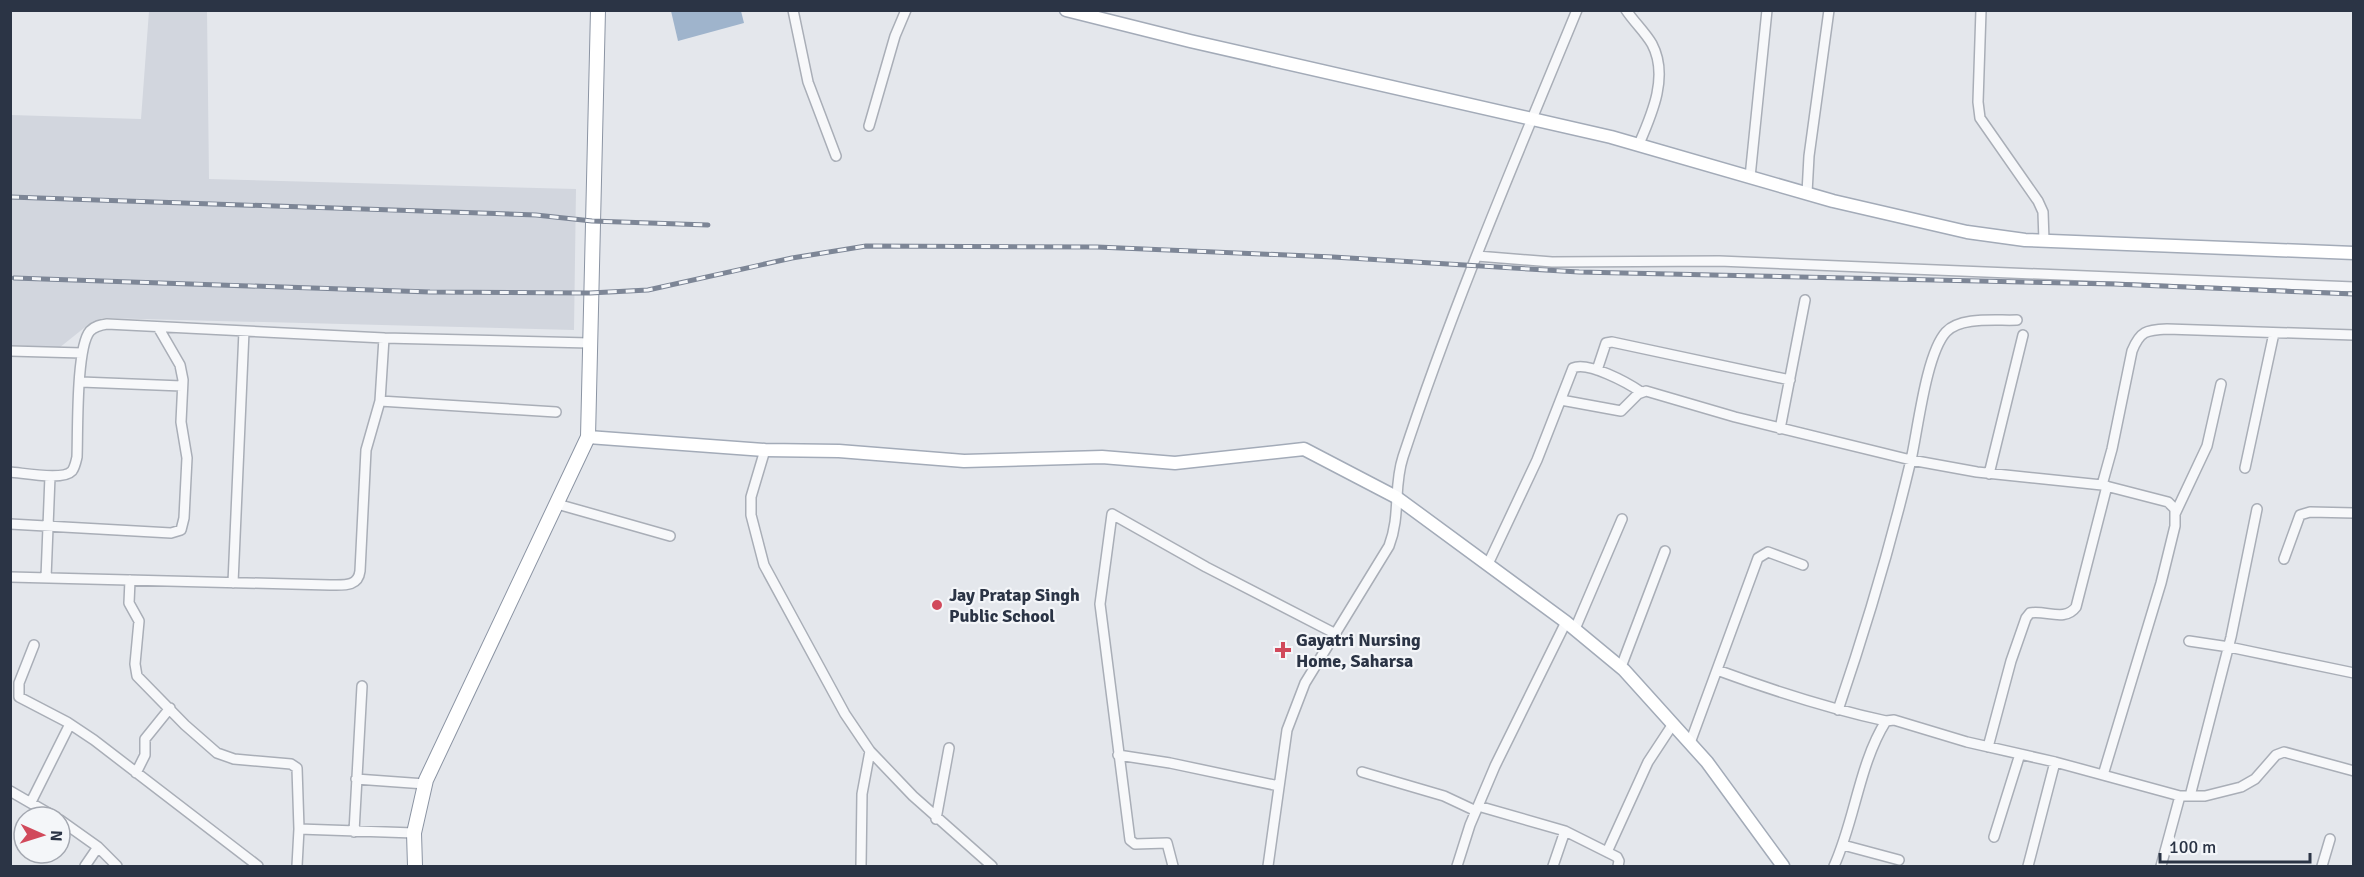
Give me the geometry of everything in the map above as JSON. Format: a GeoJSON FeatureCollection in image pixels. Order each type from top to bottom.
{"type":"FeatureCollection","features":[{"type":"Feature","properties":{"kind":"highway"},"geometry":{"type":"LineString","coordinates":[[415,867],[414,833],[425,784],[588,437],[598,10]]}},
{"type":"Feature","properties":{"kind":"main road"},"geometry":{"type":"LineString","coordinates":[[1066,10],[1190,41],[1639,144],[1807,193],[1967,232],[2044,241],[2354,253]]}},
{"type":"Feature","properties":{"kind":"main road"},"geometry":{"type":"LineString","coordinates":[[588,437],[765,450],[839,451],[964,461],[1102,457],[1175,463],[1304,449],[1396,497],[1571,626],[1621,667],[1707,762],[1783,867]]}},
{"type":"Feature","properties":{"kind":"street"},"geometry":{"type":"LineString","coordinates":[[793,10],[808,82],[836,156]]}},
{"type":"Feature","properties":{"kind":"street"},"geometry":{"type":"LineString","coordinates":[[869,126],[895,36],[906,10]]}},
{"type":"Feature","properties":{"kind":"street"},"geometry":{"type":"LineString","coordinates":[[1268,867],[1287,730],[1305,683],[1389,546],[1396,530],[1396,497],[1402,459],[1477,256],[1577,10]]}},
{"type":"Feature","properties":{"kind":"street"},"geometry":{"type":"LineString","coordinates":[[1626,10],[1653,46],[1658,66],[1655,104],[1639,144]]}},
{"type":"Feature","properties":{"kind":"street"},"geometry":{"type":"LineString","coordinates":[[1750,177],[1767,10]]}},
{"type":"Feature","properties":{"kind":"street"},"geometry":{"type":"LineString","coordinates":[[1807,193],[1809,156],[1828,10]]}},
{"type":"Feature","properties":{"kind":"street"},"geometry":{"type":"LineString","coordinates":[[1981,10],[1978,102],[1980,118],[2038,201],[2043,212],[2044,241]]}},
{"type":"Feature","properties":{"kind":"street"},"geometry":{"type":"LineString","coordinates":[[1477,256],[1552,262],[1719,261],[2354,287]]}},
{"type":"Feature","properties":{"kind":"street"},"geometry":{"type":"LineString","coordinates":[[1780,429],[1805,300]]}},
{"type":"Feature","properties":{"kind":"street"},"geometry":{"type":"LineString","coordinates":[[1838,710],[1869,619],[1911,460],[1932,361],[1941,338],[1948,330],[1959,325],[2017,320]]}},
{"type":"Feature","properties":{"kind":"street"},"geometry":{"type":"LineString","coordinates":[[10,472],[50,476],[66,475],[72,471],[76,464],[82,353],[90,332],[97,326],[107,324],[384,338],[589,343]]}},
{"type":"Feature","properties":{"kind":"street"},"geometry":{"type":"LineString","coordinates":[[10,524],[171,533],[180,530],[184,518],[187,458],[181,430],[180,365],[158,327]]}},
{"type":"Feature","properties":{"kind":"street"},"geometry":{"type":"LineString","coordinates":[[1988,747],[2011,660],[2026,618],[2030,612],[2066,615],[2072,613],[2076,607],[2132,351],[2137,338],[2150,330],[2167,329],[2354,335]]}},
{"type":"Feature","properties":{"kind":"street"},"geometry":{"type":"LineString","coordinates":[[233,582],[244,331]]}},
{"type":"Feature","properties":{"kind":"street"},"geometry":{"type":"LineString","coordinates":[[2245,468],[2274,333]]}},
{"type":"Feature","properties":{"kind":"street"},"geometry":{"type":"LineString","coordinates":[[1989,474],[2024,335]]}},
{"type":"Feature","properties":{"kind":"street"},"geometry":{"type":"LineString","coordinates":[[10,577],[349,585],[358,580],[366,450],[380,401],[384,338]]}},
{"type":"Feature","properties":{"kind":"street"},"geometry":{"type":"LineString","coordinates":[[1597,370],[1602,348],[1605,343],[1612,342],[1790,380]]}},
{"type":"Feature","properties":{"kind":"street"},"geometry":{"type":"LineString","coordinates":[[10,351],[82,353]]}},
{"type":"Feature","properties":{"kind":"street"},"geometry":{"type":"LineString","coordinates":[[1488,564],[1537,460],[1573,368],[1578,366],[1597,370],[1641,392]]}},
{"type":"Feature","properties":{"kind":"street"},"geometry":{"type":"LineString","coordinates":[[81,382],[182,386]]}},
{"type":"Feature","properties":{"kind":"street"},"geometry":{"type":"LineString","coordinates":[[2175,514],[2207,446],[2222,384]]}},
{"type":"Feature","properties":{"kind":"street"},"geometry":{"type":"LineString","coordinates":[[1561,400],[1621,411],[1641,392],[1646,391],[1780,429],[1911,460],[1989,474],[2104,485],[2168,502],[2172,505],[2175,514],[2175,526],[2161,583],[2103,775]]}},
{"type":"Feature","properties":{"kind":"street"},"geometry":{"type":"LineString","coordinates":[[380,401],[556,412]]}},
{"type":"Feature","properties":{"kind":"street"},"geometry":{"type":"LineString","coordinates":[[765,450],[751,497],[751,515],[764,565],[844,714],[870,751],[936,819],[992,867]]}},
{"type":"Feature","properties":{"kind":"street"},"geometry":{"type":"LineString","coordinates":[[46,578],[50,476]]}},
{"type":"Feature","properties":{"kind":"street"},"geometry":{"type":"LineString","coordinates":[[557,504],[670,536]]}},
{"type":"Feature","properties":{"kind":"street"},"geometry":{"type":"LineString","coordinates":[[2161,867],[2185,796],[2229,647],[2257,509]]}},
{"type":"Feature","properties":{"kind":"street"},"geometry":{"type":"LineString","coordinates":[[2284,559],[2300,515],[2310,512],[2354,513]]}},
{"type":"Feature","properties":{"kind":"street"},"geometry":{"type":"LineString","coordinates":[[1173,867],[1169,844],[1135,844],[1130,840],[1100,604],[1112,514],[1206,567],[1334,633]]}},
{"type":"Feature","properties":{"kind":"street"},"geometry":{"type":"LineString","coordinates":[[1457,867],[1495,766],[1571,626],[1622,519]]}},
{"type":"Feature","properties":{"kind":"street"},"geometry":{"type":"LineString","coordinates":[[1621,667],[1665,550]]}},
{"type":"Feature","properties":{"kind":"street"},"geometry":{"type":"LineString","coordinates":[[1690,743],[1758,558],[1768,552],[1803,565]]}},
{"type":"Feature","properties":{"kind":"street"},"geometry":{"type":"LineString","coordinates":[[130,580],[129,603],[139,621],[135,672],[201,740],[217,753],[234,759],[295,765],[298,772],[297,867]]}},
{"type":"Feature","properties":{"kind":"street"},"geometry":{"type":"LineString","coordinates":[[2188,641],[2229,647],[2354,673]]}},
{"type":"Feature","properties":{"kind":"street"},"geometry":{"type":"LineString","coordinates":[[34,645],[20,683],[19,697],[70,723],[258,867]]}},
{"type":"Feature","properties":{"kind":"street"},"geometry":{"type":"LineString","coordinates":[[1717,670],[1792,698],[1886,721],[1894,720],[1988,747],[2185,796],[2205,796],[2241,787],[2255,779],[2276,754],[2284,752],[2353,768]]}},
{"type":"Feature","properties":{"kind":"street"},"geometry":{"type":"LineString","coordinates":[[354,832],[362,686]]}},
{"type":"Feature","properties":{"kind":"street"},"geometry":{"type":"LineString","coordinates":[[136,773],[145,755],[145,739],[170,708]]}},
{"type":"Feature","properties":{"kind":"street"},"geometry":{"type":"LineString","coordinates":[[1834,867],[1843,845],[1869,756],[1886,721]]}},
{"type":"Feature","properties":{"kind":"street"},"geometry":{"type":"LineString","coordinates":[[31,802],[70,723]]}},
{"type":"Feature","properties":{"kind":"street"},"geometry":{"type":"LineString","coordinates":[[1607,852],[1648,762],[1673,723]]}},
{"type":"Feature","properties":{"kind":"street"},"geometry":{"type":"LineString","coordinates":[[936,819],[949,748]]}},
{"type":"Feature","properties":{"kind":"street"},"geometry":{"type":"LineString","coordinates":[[861,867],[862,794],[870,751]]}},
{"type":"Feature","properties":{"kind":"street"},"geometry":{"type":"LineString","coordinates":[[1994,837],[2020,754]]}},
{"type":"Feature","properties":{"kind":"street"},"geometry":{"type":"LineString","coordinates":[[1118,755],[1170,763],[1279,786]]}},
{"type":"Feature","properties":{"kind":"street"},"geometry":{"type":"LineString","coordinates":[[2028,867],[2055,762]]}},
{"type":"Feature","properties":{"kind":"street"},"geometry":{"type":"LineString","coordinates":[[1362,772],[1444,796],[1477,809],[1565,831],[1618,858],[1618,867]]}},
{"type":"Feature","properties":{"kind":"street"},"geometry":{"type":"LineString","coordinates":[[356,779],[425,784]]}},
{"type":"Feature","properties":{"kind":"street"},"geometry":{"type":"LineString","coordinates":[[10,791],[36,805]]}},
{"type":"Feature","properties":{"kind":"street"},"geometry":{"type":"LineString","coordinates":[[72,829],[98,848],[117,867]]}},
{"type":"Feature","properties":{"kind":"street"},"geometry":{"type":"LineString","coordinates":[[299,829],[414,833]]}},
{"type":"Feature","properties":{"kind":"street"},"geometry":{"type":"LineString","coordinates":[[1553,867],[1565,831]]}},
{"type":"Feature","properties":{"kind":"street"},"geometry":{"type":"LineString","coordinates":[[2322,867],[2330,839]]}},
{"type":"Feature","properties":{"kind":"street"},"geometry":{"type":"LineString","coordinates":[[1843,845],[1899,860]]}},
{"type":"Feature","properties":{"kind":"street"},"geometry":{"type":"LineString","coordinates":[[85,867],[98,848]]}},
{"type":"Feature","properties":{"kind":"shaded area"},"geometry":{"type":"Polygon","coordinates":[[[149,11],[207,11],[209,179],[576,189],[574,330],[102,318],[84,328],[59,348],[11,345],[11,115],[141,119],[149,11]]]}},
{"type":"Feature","properties":{"kind":"water"},"geometry":{"type":"Polygon","coordinates":[[[671,11],[741,11],[744,23],[678,41],[671,11]]]}},
{"type":"Feature","properties":{"kind":"railway"},"geometry":{"type":"LineString","coordinates":[[10,197],[536,215],[592,221],[708,225]]}},
{"type":"Feature","properties":{"kind":"railway"},"geometry":{"type":"LineString","coordinates":[[14,278],[430,292],[590,293],[648,290],[792,258],[866,246],[1097,247],[1333,257],[1579,272],[2114,284],[2354,294]]}},
{"type":"Feature","properties":{"kind":"place","name":"Jay Pratap Singh Public School"},"geometry":{"type":"Point","coordinates":[937,605]}},
{"type":"Feature","properties":{"kind":"place","name":"Gayatri Nursing Home, Saharsa"},"geometry":{"type":"Point","coordinates":[1283,650]}}]}
